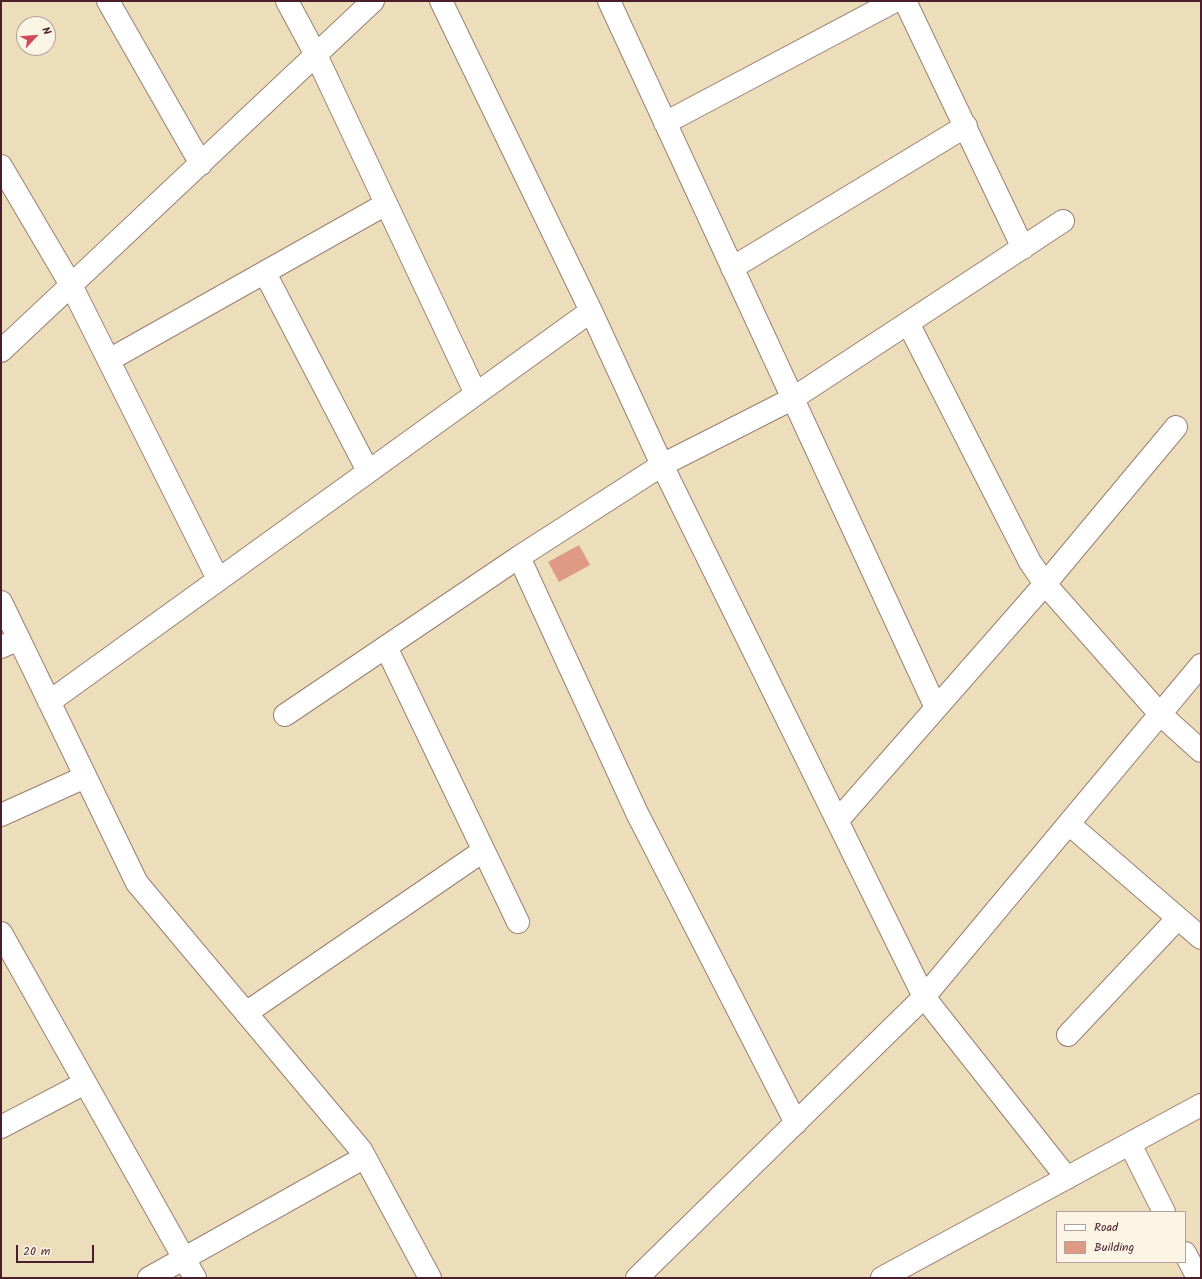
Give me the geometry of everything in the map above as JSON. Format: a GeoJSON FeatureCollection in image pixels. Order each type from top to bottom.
{"type":"FeatureCollection","features":[{"type":"Feature","properties":{"kind":"street"},"geometry":{"type":"LineString","coordinates":[[108,1],[201,164]]}},
{"type":"Feature","properties":{"kind":"street"},"geometry":{"type":"LineString","coordinates":[[287,1],[316,55],[476,394]]}},
{"type":"Feature","properties":{"kind":"street"},"geometry":{"type":"LineString","coordinates":[[1,351],[373,1]]}},
{"type":"Feature","properties":{"kind":"street"},"geometry":{"type":"LineString","coordinates":[[441,1],[591,310],[662,464],[924,997],[1067,1178]]}},
{"type":"Feature","properties":{"kind":"street"},"geometry":{"type":"LineString","coordinates":[[609,1],[792,400],[936,708]]}},
{"type":"Feature","properties":{"kind":"street"},"geometry":{"type":"LineString","coordinates":[[665,123],[895,1]]}},
{"type":"Feature","properties":{"kind":"street"},"geometry":{"type":"LineString","coordinates":[[905,1],[1023,248]]}},
{"type":"Feature","properties":{"kind":"street"},"geometry":{"type":"LineString","coordinates":[[732,268],[966,126]]}},
{"type":"Feature","properties":{"kind":"street"},"geometry":{"type":"LineString","coordinates":[[1,166],[71,285],[218,579]]}},
{"type":"Feature","properties":{"kind":"street"},"geometry":{"type":"LineString","coordinates":[[109,360],[386,204]]}},
{"type":"Feature","properties":{"kind":"street"},"geometry":{"type":"LineString","coordinates":[[285,715],[518,557],[662,464],[792,400],[1063,221]]}},
{"type":"Feature","properties":{"kind":"street"},"geometry":{"type":"LineString","coordinates":[[265,273],[368,471]]}},
{"type":"Feature","properties":{"kind":"street"},"geometry":{"type":"LineString","coordinates":[[49,702],[591,310]]}},
{"type":"Feature","properties":{"kind":"street"},"geometry":{"type":"LineString","coordinates":[[908,323],[1030,562],[1045,584],[1160,714],[1201,751]]}},
{"type":"Feature","properties":{"kind":"street"},"geometry":{"type":"LineString","coordinates":[[838,820],[1045,584],[1176,427]]}},
{"type":"Feature","properties":{"kind":"street"},"geometry":{"type":"LineString","coordinates":[[518,557],[637,813],[796,1123]]}},
{"type":"Feature","properties":{"kind":"street"},"geometry":{"type":"LineString","coordinates":[[1,602],[10,643],[49,702],[137,884],[361,1150],[430,1278]]}},
{"type":"Feature","properties":{"kind":"street"},"geometry":{"type":"LineString","coordinates":[[386,647],[518,922]]}},
{"type":"Feature","properties":{"kind":"street"},"geometry":{"type":"LineString","coordinates":[[638,1278],[924,997],[1201,665]]}},
{"type":"Feature","properties":{"kind":"street"},"geometry":{"type":"LineString","coordinates":[[1,815],[85,777]]}},
{"type":"Feature","properties":{"kind":"street"},"geometry":{"type":"LineString","coordinates":[[1069,824],[1201,938]]}},
{"type":"Feature","properties":{"kind":"street"},"geometry":{"type":"LineString","coordinates":[[246,1013],[483,851]]}},
{"type":"Feature","properties":{"kind":"street"},"geometry":{"type":"LineString","coordinates":[[1068,1035],[1178,918]]}},
{"type":"Feature","properties":{"kind":"street"},"geometry":{"type":"LineString","coordinates":[[1,932],[9,967],[85,1083],[195,1278]]}},
{"type":"Feature","properties":{"kind":"street"},"geometry":{"type":"LineString","coordinates":[[1,1127],[85,1083]]}},
{"type":"Feature","properties":{"kind":"street"},"geometry":{"type":"LineString","coordinates":[[882,1278],[1201,1105]]}},
{"type":"Feature","properties":{"kind":"street"},"geometry":{"type":"LineString","coordinates":[[1130,1144],[1164,1211]]}},
{"type":"Feature","properties":{"kind":"street"},"geometry":{"type":"LineString","coordinates":[[149,1278],[365,1157]]}},
{"type":"Feature","properties":{"kind":"building"},"geometry":{"type":"Polygon","coordinates":[[[579,545],[590,565],[559,582],[548,562],[579,545]]]}}]}
